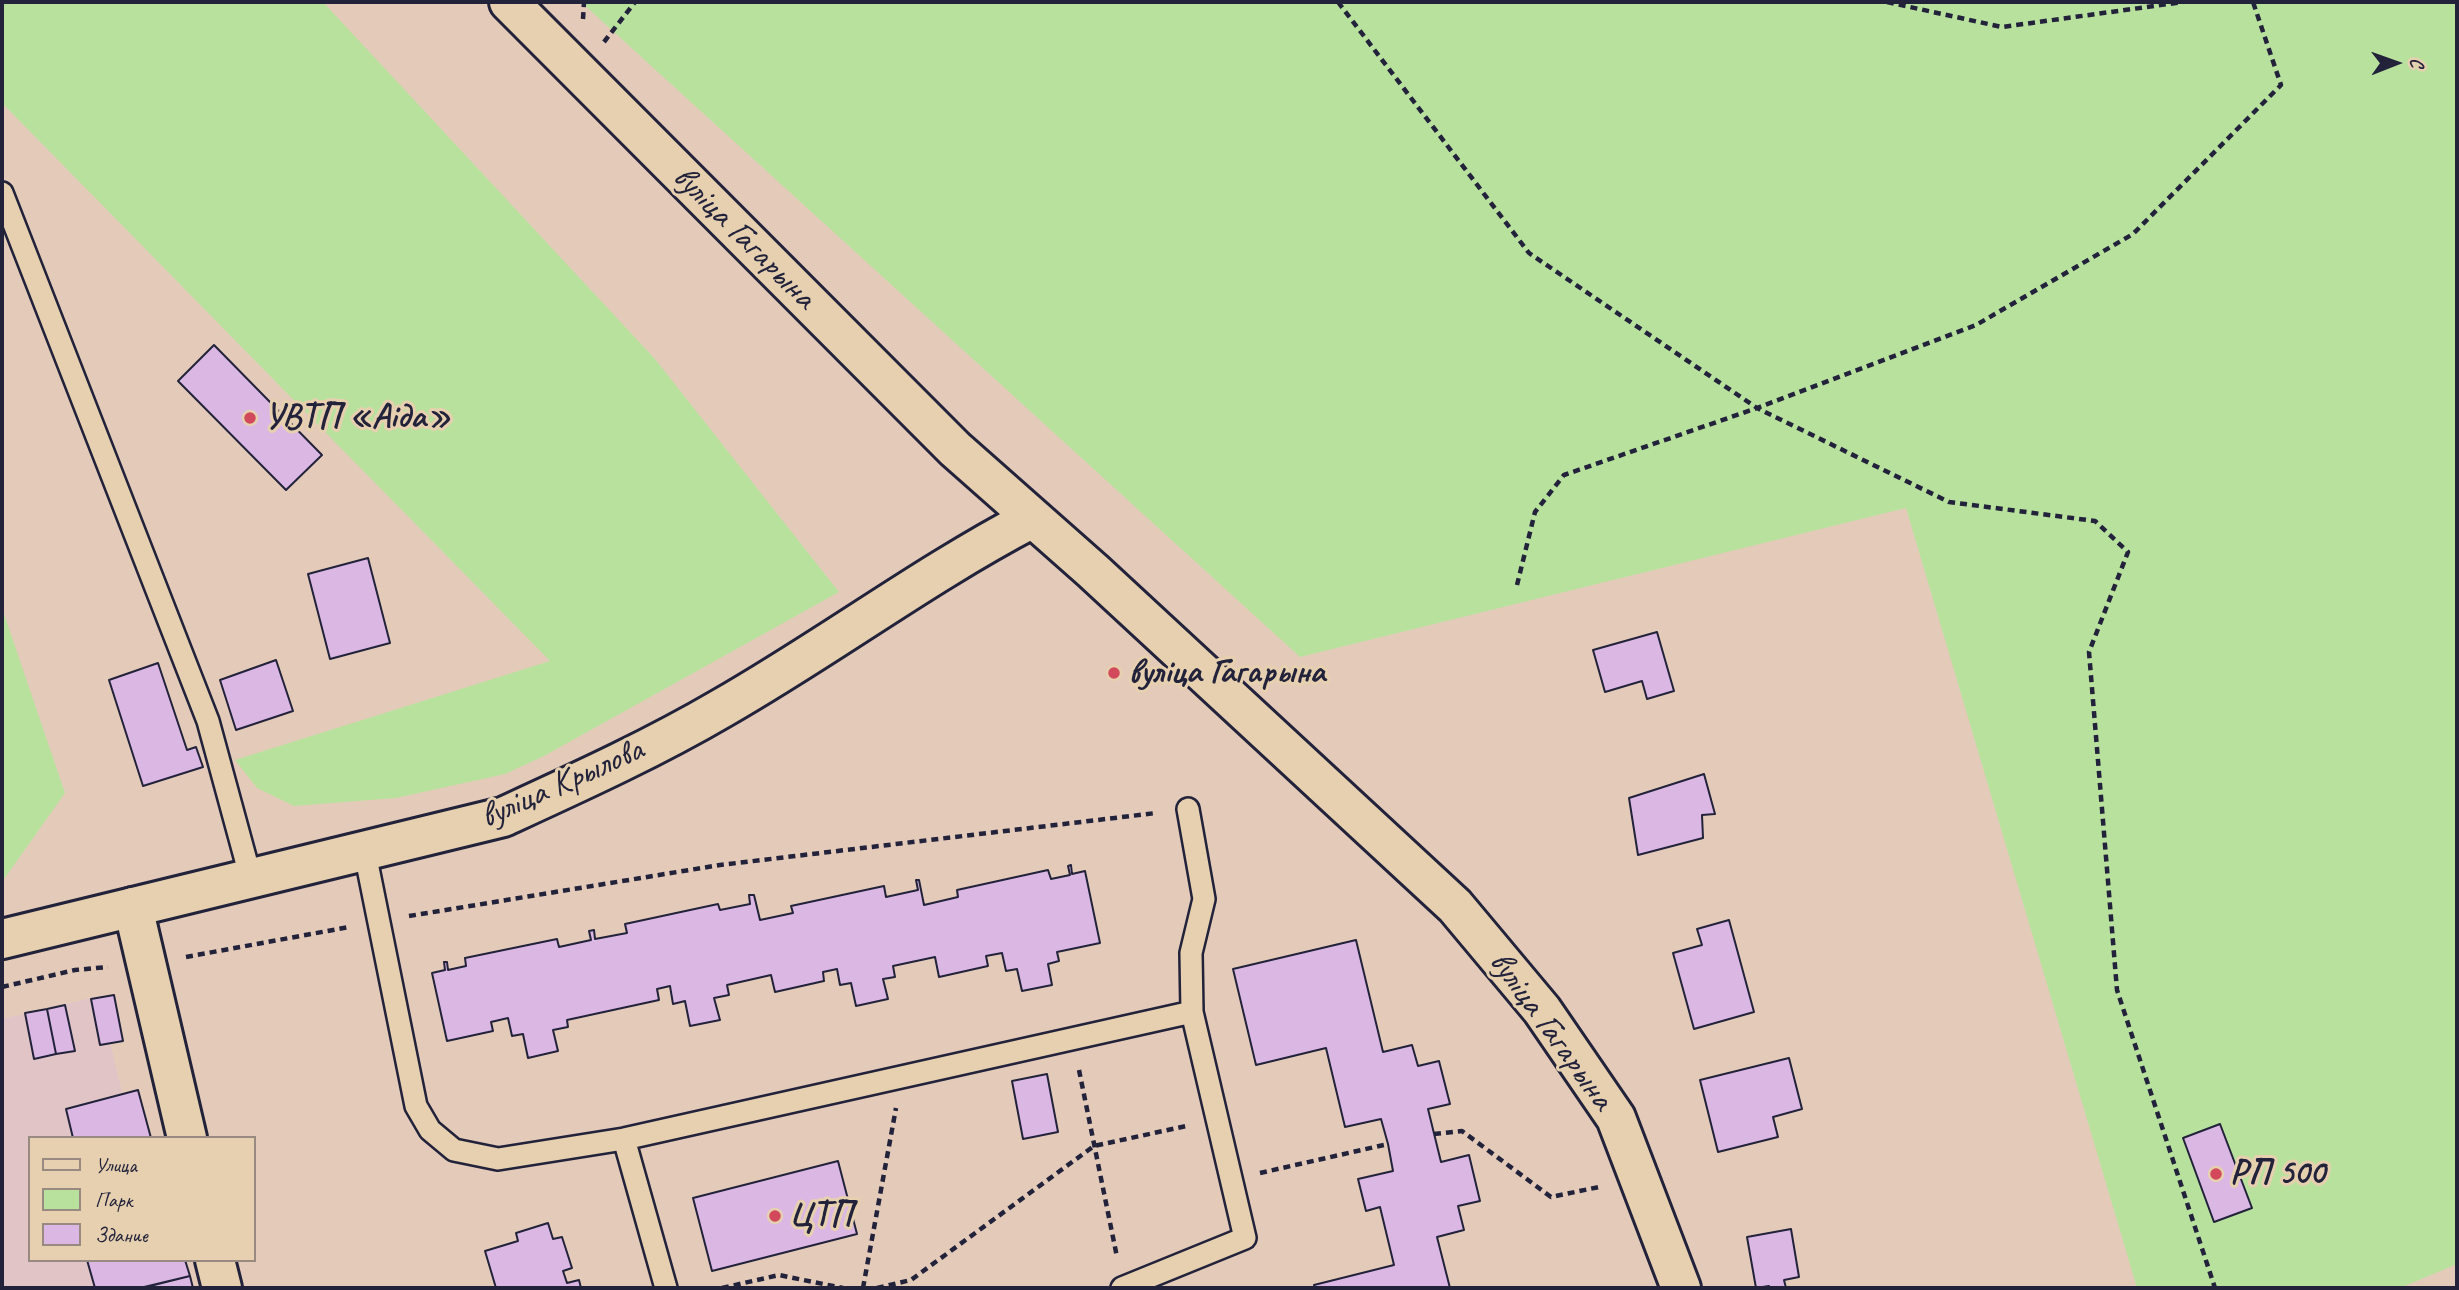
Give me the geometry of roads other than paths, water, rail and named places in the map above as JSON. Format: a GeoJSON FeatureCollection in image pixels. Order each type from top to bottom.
{"type":"FeatureCollection","features":[{"type":"Feature","properties":{"kind":"main road","name":"вуліца Гагарына"},"geometry":{"type":"LineString","coordinates":[[509,2],[945,439],[1031,519],[1093,571],[1455,906],[1542,1010],[1616,1118],[1681,1288]]}},
{"type":"Feature","properties":{"kind":"main road","name":"вуліца Крылова"},"geometry":{"type":"LineString","coordinates":[[2,939],[365,853],[503,817],[578,783],[721,709],[892,604],[968,552],[1031,519]]}},
{"type":"Feature","properties":{"kind":"main road"},"geometry":{"type":"LineString","coordinates":[[132,907],[187,1136]]}},
{"type":"Feature","properties":{"kind":"main road"},"geometry":{"type":"LineString","coordinates":[[216,1262],[222,1288]]}},
{"type":"Feature","properties":{"kind":"lane"},"geometry":{"type":"LineString","coordinates":[[2,193],[208,721],[251,879]]}},
{"type":"Feature","properties":{"kind":"lane"},"geometry":{"type":"LineString","coordinates":[[1123,1287],[1245,1238],[1192,1012],[1191,953],[1205,899],[1188,809]]}},
{"type":"Feature","properties":{"kind":"lane"},"geometry":{"type":"LineString","coordinates":[[365,853],[415,1107],[430,1130],[454,1150],[498,1159],[624,1139],[1192,1012]]}},
{"type":"Feature","properties":{"kind":"lane"},"geometry":{"type":"LineString","coordinates":[[624,1139],[666,1288]]}},
{"type":"Feature","properties":{"kind":"place","name":"УВТП «Аіда»"},"geometry":{"type":"Point","coordinates":[250,418]}},
{"type":"Feature","properties":{"kind":"place","name":"вуліца Гагарына"},"geometry":{"type":"Point","coordinates":[1114,673]}},
{"type":"Feature","properties":{"kind":"place","name":"РП 500"},"geometry":{"type":"Point","coordinates":[2216,1174]}},
{"type":"Feature","properties":{"kind":"place","name":"ЦТП"},"geometry":{"type":"Point","coordinates":[775,1216]}}]}
